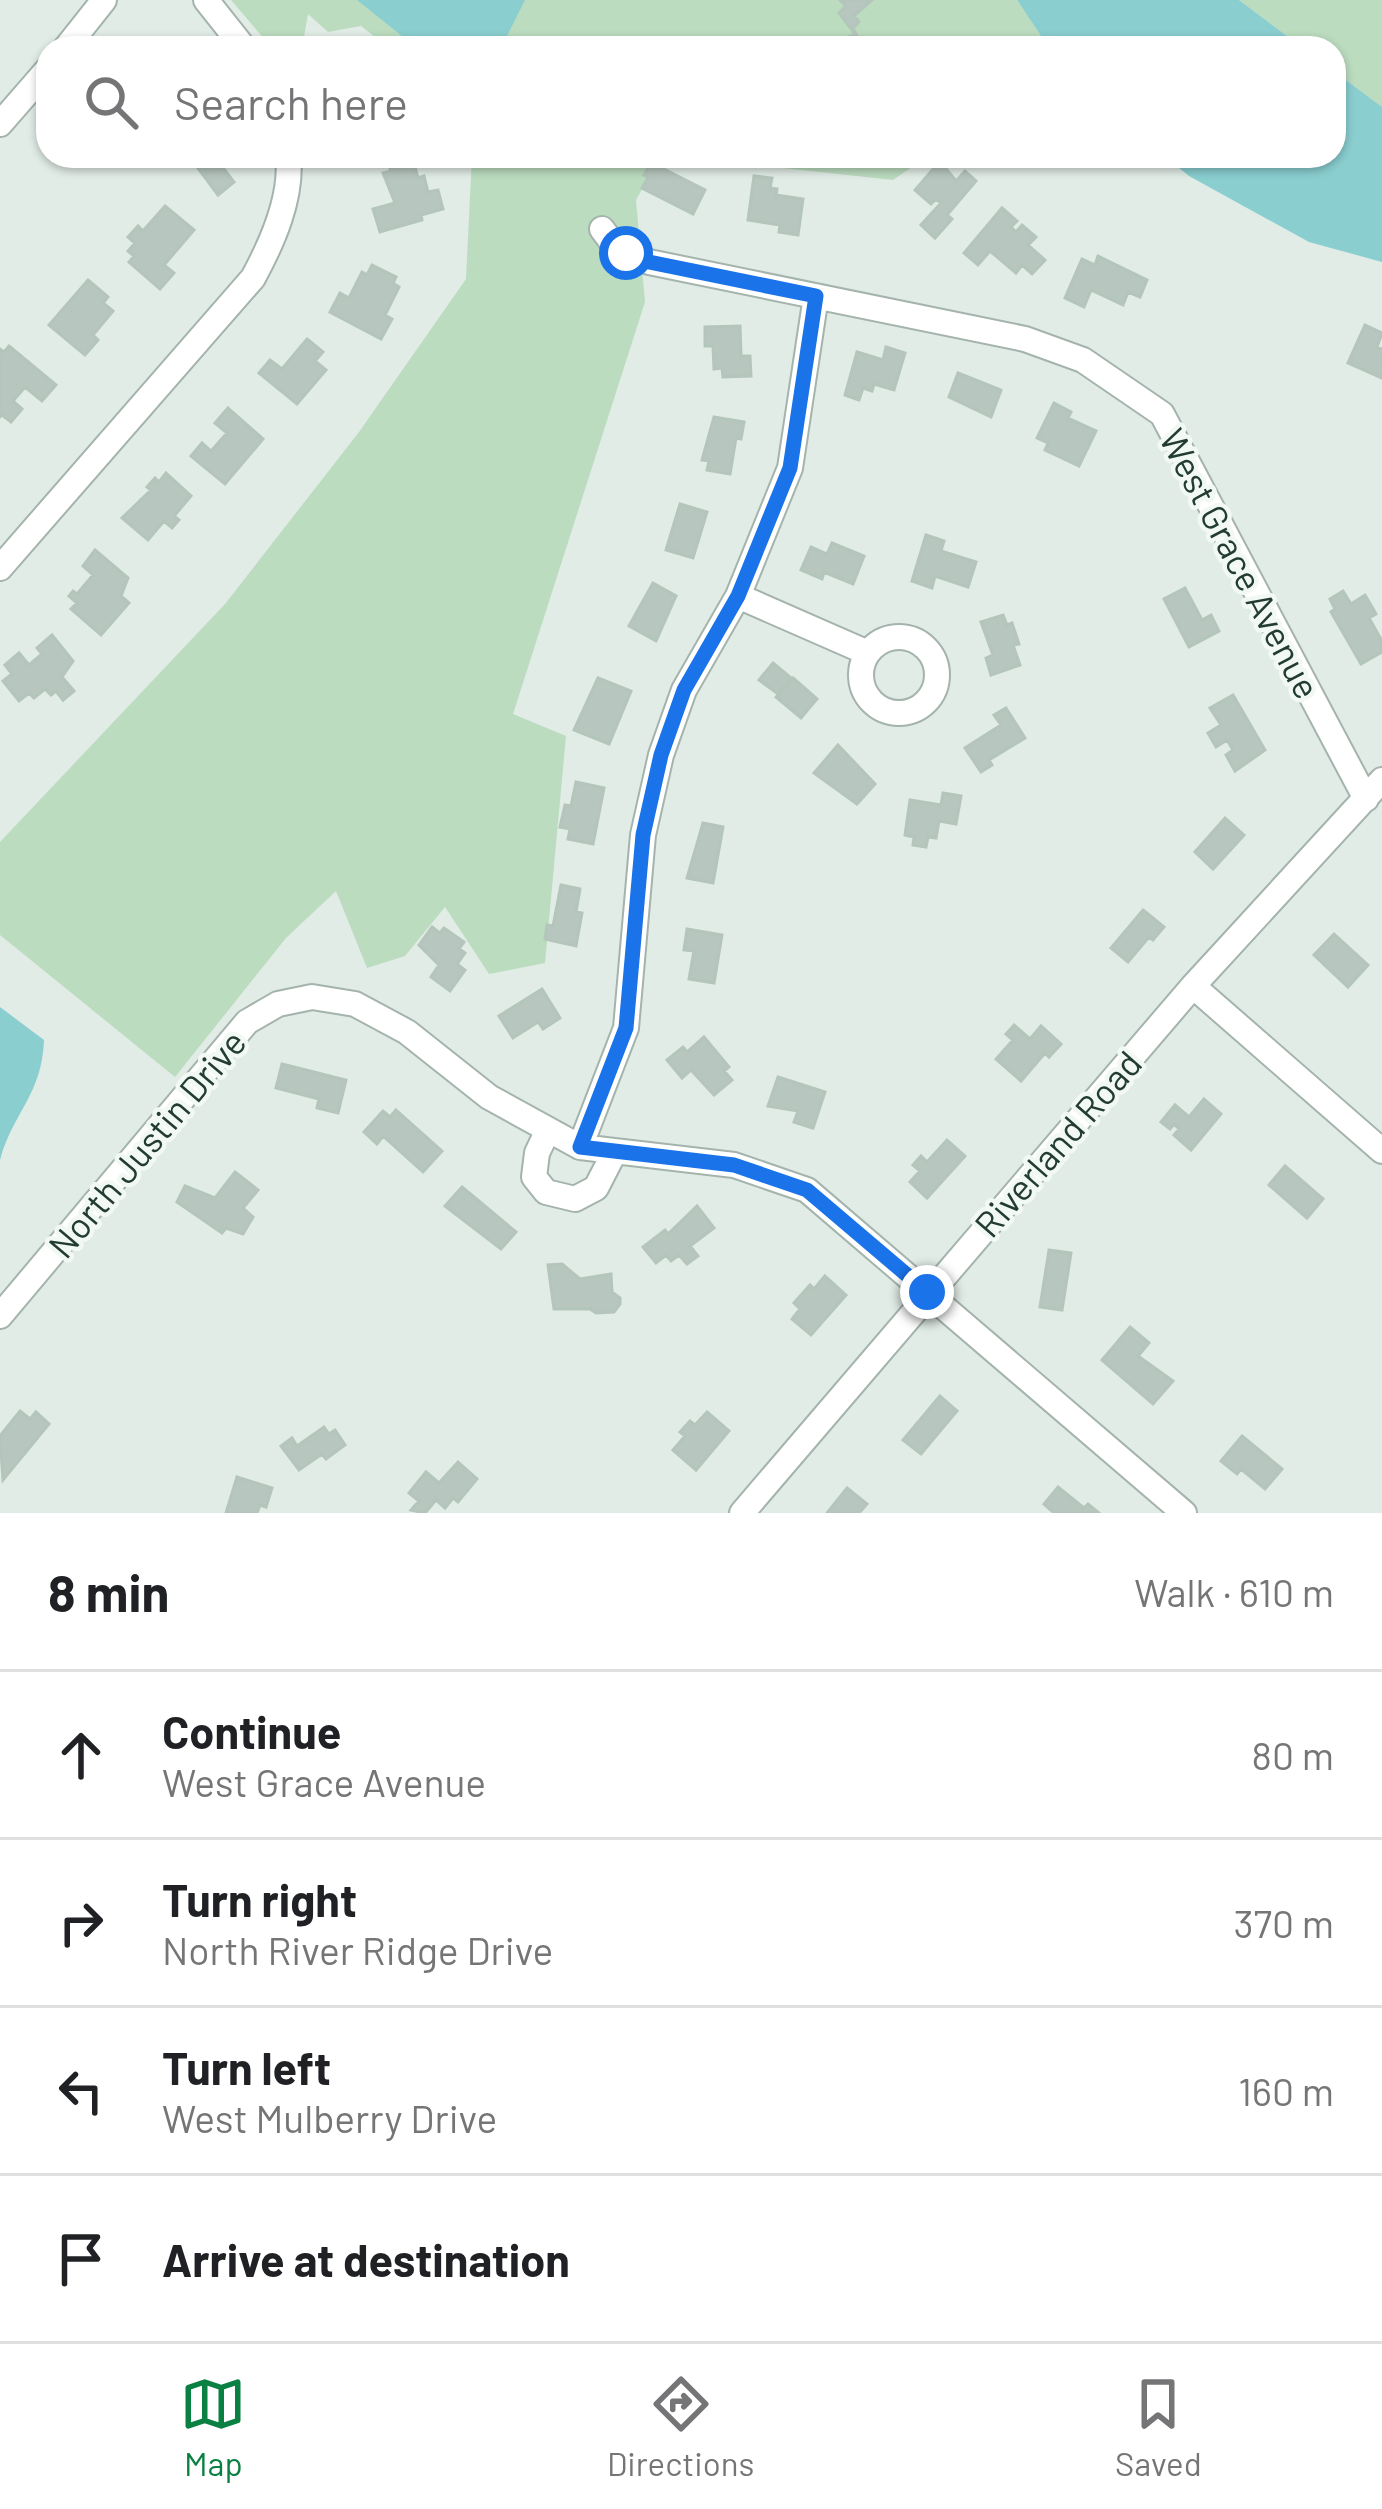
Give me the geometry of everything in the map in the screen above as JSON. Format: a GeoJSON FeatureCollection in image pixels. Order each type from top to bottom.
{"type":"FeatureCollection","features":[{"type":"Feature","properties":{"kind":"street"},"geometry":{"type":"LineString","coordinates":[[76,36],[104,0]]}},
{"type":"Feature","properties":{"kind":"street"},"geometry":{"type":"LineString","coordinates":[[206,0],[234,36]]}},
{"type":"Feature","properties":{"kind":"street"},"geometry":{"type":"LineString","coordinates":[[0,124],[36,83]]}},
{"type":"Feature","properties":{"kind":"street"},"geometry":{"type":"LineString","coordinates":[[0,568],[253,278],[273,242],[290,168]]}},
{"type":"Feature","properties":{"kind":"street","name":"West Grace Avenue"},"geometry":{"type":"LineString","coordinates":[[602,229],[614,247],[642,260],[1025,339],[1083,360],[1162,414],[1374,789]]}},
{"type":"Feature","properties":{"kind":"street"},"geometry":{"type":"LineString","coordinates":[[580,1147],[626,1028],[643,835],[661,755],[684,690],[738,596],[790,468],[816,296]]}},
{"type":"Feature","properties":{"kind":"street"},"geometry":{"type":"LineString","coordinates":[[738,596],[868,653]]}},
{"type":"Feature","properties":{"kind":"street","name":"Riverland Road"},"geometry":{"type":"LineString","coordinates":[[742,1513],[1193,986],[1374,789]]}},
{"type":"Feature","properties":{"kind":"street"},"geometry":{"type":"LineString","coordinates":[[1193,986],[1382,1150]]}},
{"type":"Feature","properties":{"kind":"street","name":"North Justin Drive"},"geometry":{"type":"LineString","coordinates":[[0,1316],[248,1022],[278,1004],[312,997],[355,1004],[406,1032],[489,1097],[548,1130]]}},
{"type":"Feature","properties":{"kind":"street"},"geometry":{"type":"LineString","coordinates":[[615,1151],[596,1188],[575,1199],[546,1192],[534,1177],[537,1153],[548,1130],[580,1147],[615,1151],[734,1165],[807,1190],[1184,1513]]}},
{"type":"Feature","properties":{"kind":"green space"},"geometry":{"type":"Polygon","coordinates":[[[231,0],[1017,0],[1041,36],[374,36],[361,26],[328,32],[308,14],[304,36],[262,36],[231,0]]]}},
{"type":"Feature","properties":{"kind":"green space"},"geometry":{"type":"Polygon","coordinates":[[[1239,0],[1382,0],[1382,107],[1346,80],[1346,36],[1287,36],[1239,0]]]}},
{"type":"Feature","properties":{"kind":"green space"},"geometry":{"type":"Polygon","coordinates":[[[471,168],[653,168],[636,200],[645,302],[513,714],[566,736],[545,963],[489,974],[445,907],[405,956],[367,968],[336,891],[286,938],[175,1077],[0,935],[0,842],[225,604],[359,432],[466,279],[471,168]]]}},
{"type":"Feature","properties":{"kind":"green space"},"geometry":{"type":"Polygon","coordinates":[[[784,168],[910,168],[893,180],[784,168]]]}},
{"type":"Feature","properties":{"kind":"water"},"geometry":{"type":"Polygon","coordinates":[[[357,0],[525,0],[507,36],[402,36],[357,0]]]}},
{"type":"Feature","properties":{"kind":"water"},"geometry":{"type":"Polygon","coordinates":[[[1017,0],[1239,0],[1287,36],[1041,36],[1017,0]]]}},
{"type":"Feature","properties":{"kind":"water"},"geometry":{"type":"Polygon","coordinates":[[[1346,80],[1382,107],[1382,262],[1309,242],[1179,168],[1346,168],[1346,80]]]}},
{"type":"Feature","properties":{"kind":"water"},"geometry":{"type":"Polygon","coordinates":[[[0,1007],[44,1040],[33,1089],[0,1160],[0,1007]]]}},
{"type":"Feature","properties":{"kind":"building"},"geometry":{"type":"Polygon","coordinates":[[[840,0],[872,0],[854,16],[859,22],[853,28],[857,36],[851,36],[855,34],[839,13],[846,6],[840,0]]]}},
{"type":"Feature","properties":{"kind":"building"},"geometry":{"type":"Polygon","coordinates":[[[198,168],[223,168],[234,182],[218,195],[198,168]]]}},
{"type":"Feature","properties":{"kind":"building"},"geometry":{"type":"Polygon","coordinates":[[[415,168],[418,178],[424,176],[428,192],[438,190],[443,209],[380,232],[373,209],[395,203],[383,173],[415,168]]]}},
{"type":"Feature","properties":{"kind":"building"},"geometry":{"type":"Polygon","coordinates":[[[648,168],[662,168],[705,190],[693,214],[642,188],[648,177],[644,175],[648,168]]]}},
{"type":"Feature","properties":{"kind":"building"},"geometry":{"type":"Polygon","coordinates":[[[934,168],[946,168],[956,181],[965,171],[976,181],[947,215],[952,219],[935,238],[921,225],[941,203],[936,199],[931,204],[915,190],[934,168]]]}},
{"type":"Feature","properties":{"kind":"building"},"geometry":{"type":"Polygon","coordinates":[[[754,176],[772,178],[770,188],[777,189],[776,195],[803,199],[798,235],[779,232],[780,225],[748,220],[754,176]]]}},
{"type":"Feature","properties":{"kind":"building"},"geometry":{"type":"Polygon","coordinates":[[[165,206],[194,230],[164,265],[174,273],[160,289],[129,262],[134,256],[128,251],[135,243],[128,237],[138,226],[143,231],[165,206]]]}},
{"type":"Feature","properties":{"kind":"building"},"geometry":{"type":"Polygon","coordinates":[[[1002,208],[1017,221],[1011,227],[1016,232],[1022,225],[1036,237],[1028,245],[1045,260],[1032,274],[1022,265],[1016,273],[990,251],[978,265],[964,253],[1002,208]]]}},
{"type":"Feature","properties":{"kind":"building"},"geometry":{"type":"Polygon","coordinates":[[[1098,256],[1147,280],[1140,297],[1128,292],[1123,305],[1091,290],[1084,307],[1065,298],[1082,259],[1095,265],[1098,256]]]}},
{"type":"Feature","properties":{"kind":"building"},"geometry":{"type":"Polygon","coordinates":[[[372,265],[396,277],[393,283],[399,287],[385,315],[392,319],[381,339],[330,312],[340,293],[349,298],[362,272],[367,275],[372,265]]]}},
{"type":"Feature","properties":{"kind":"building"},"geometry":{"type":"Polygon","coordinates":[[[88,280],[108,297],[103,303],[113,311],[93,335],[98,340],[85,355],[49,325],[88,280]]]}},
{"type":"Feature","properties":{"kind":"building"},"geometry":{"type":"Polygon","coordinates":[[[1365,325],[1382,333],[1377,347],[1382,349],[1382,378],[1348,363],[1365,325]]]}},
{"type":"Feature","properties":{"kind":"building"},"geometry":{"type":"Polygon","coordinates":[[[740,326],[741,356],[750,356],[751,376],[723,377],[722,368],[714,369],[713,346],[705,346],[705,327],[740,326]]]}},
{"type":"Feature","properties":{"kind":"building"},"geometry":{"type":"Polygon","coordinates":[[[307,339],[323,352],[315,361],[326,370],[297,404],[259,373],[270,360],[282,369],[307,339]]]}},
{"type":"Feature","properties":{"kind":"building"},"geometry":{"type":"Polygon","coordinates":[[[9,346],[56,385],[42,401],[25,387],[13,401],[22,409],[11,422],[0,417],[0,349],[4,352],[9,346]]]}},
{"type":"Feature","properties":{"kind":"building"},"geometry":{"type":"Polygon","coordinates":[[[886,347],[905,353],[894,390],[874,384],[872,391],[863,388],[859,400],[845,395],[857,352],[883,360],[886,347]]]}},
{"type":"Feature","properties":{"kind":"building"},"geometry":{"type":"Polygon","coordinates":[[[958,373],[1001,390],[991,417],[949,397],[958,373]]]}},
{"type":"Feature","properties":{"kind":"building"},"geometry":{"type":"Polygon","coordinates":[[[1054,403],[1071,412],[1068,418],[1096,431],[1079,466],[1045,450],[1048,443],[1037,438],[1054,403]]]}},
{"type":"Feature","properties":{"kind":"building"},"geometry":{"type":"Polygon","coordinates":[[[228,408],[263,439],[225,484],[191,456],[202,443],[211,451],[227,433],[215,423],[228,408]]]}},
{"type":"Feature","properties":{"kind":"building"},"geometry":{"type":"Polygon","coordinates":[[[714,417],[744,422],[730,474],[707,470],[709,461],[702,460],[714,417]]]}},
{"type":"Feature","properties":{"kind":"building"},"geometry":{"type":"Polygon","coordinates":[[[166,473],[191,496],[174,516],[179,520],[172,528],[164,521],[148,540],[122,518],[151,490],[147,487],[155,478],[159,482],[166,473]]]}},
{"type":"Feature","properties":{"kind":"building"},"geometry":{"type":"Polygon","coordinates":[[[680,504],[707,512],[693,558],[666,550],[680,504]]]}},
{"type":"Feature","properties":{"kind":"building"},"geometry":{"type":"Polygon","coordinates":[[[926,535],[944,541],[941,551],[976,562],[968,587],[935,576],[932,588],[912,581],[926,535]]]}},
{"type":"Feature","properties":{"kind":"building"},"geometry":{"type":"Polygon","coordinates":[[[832,543],[864,556],[853,584],[824,572],[822,579],[801,570],[811,547],[827,554],[832,543]]]}},
{"type":"Feature","properties":{"kind":"building"},"geometry":{"type":"Polygon","coordinates":[[[95,550],[128,578],[121,596],[129,603],[101,635],[71,609],[77,603],[69,596],[73,591],[77,594],[93,575],[83,566],[95,550]]]}},
{"type":"Feature","properties":{"kind":"building"},"geometry":{"type":"Polygon","coordinates":[[[653,583],[676,596],[656,641],[629,626],[653,583]]]}},
{"type":"Feature","properties":{"kind":"building"},"geometry":{"type":"Polygon","coordinates":[[[1185,588],[1202,620],[1211,615],[1219,631],[1189,647],[1164,599],[1185,588]]]}},
{"type":"Feature","properties":{"kind":"building"},"geometry":{"type":"Polygon","coordinates":[[[1343,591],[1351,604],[1365,595],[1376,614],[1369,618],[1382,641],[1382,652],[1361,664],[1331,612],[1335,609],[1330,599],[1343,591]]]}},
{"type":"Feature","properties":{"kind":"building"},"geometry":{"type":"Polygon","coordinates":[[[1003,615],[1007,625],[1012,623],[1020,665],[991,675],[986,658],[993,655],[981,622],[1003,615]]]}},
{"type":"Feature","properties":{"kind":"building"},"geometry":{"type":"Polygon","coordinates":[[[52,635],[73,661],[62,677],[74,691],[63,700],[56,691],[51,695],[45,689],[19,701],[3,681],[12,674],[5,665],[19,653],[29,665],[42,654],[37,648],[52,635]]]}},
{"type":"Feature","properties":{"kind":"building"},"geometry":{"type":"Polygon","coordinates":[[[773,663],[791,678],[778,694],[759,680],[773,663]]]}},
{"type":"Feature","properties":{"kind":"building"},"geometry":{"type":"Polygon","coordinates":[[[598,678],[631,691],[609,744],[574,730],[598,678]]]}},
{"type":"Feature","properties":{"kind":"building"},"geometry":{"type":"Polygon","coordinates":[[[793,678],[817,699],[801,718],[776,697],[793,678]]]}},
{"type":"Feature","properties":{"kind":"building"},"geometry":{"type":"Polygon","coordinates":[[[1233,695],[1265,750],[1235,771],[1226,755],[1233,750],[1227,740],[1216,747],[1208,733],[1221,725],[1210,708],[1233,695]]]}},
{"type":"Feature","properties":{"kind":"building"},"geometry":{"type":"Polygon","coordinates":[[[1006,708],[1025,738],[989,760],[992,765],[981,772],[965,748],[1001,725],[994,715],[1006,708]]]}},
{"type":"Feature","properties":{"kind":"building"},"geometry":{"type":"Polygon","coordinates":[[[838,745],[875,784],[857,804],[814,773],[838,745]]]}},
{"type":"Feature","properties":{"kind":"building"},"geometry":{"type":"Polygon","coordinates":[[[576,782],[604,788],[593,844],[568,839],[570,829],[560,827],[576,782]]]}},
{"type":"Feature","properties":{"kind":"building"},"geometry":{"type":"Polygon","coordinates":[[[943,793],[961,796],[956,824],[939,821],[936,838],[928,837],[926,847],[913,845],[914,837],[905,835],[910,800],[941,805],[943,793]]]}},
{"type":"Feature","properties":{"kind":"building"},"geometry":{"type":"Polygon","coordinates":[[[1225,818],[1244,835],[1213,869],[1195,852],[1225,818]]]}},
{"type":"Feature","properties":{"kind":"building"},"geometry":{"type":"Polygon","coordinates":[[[703,823],[723,827],[713,883],[687,878],[703,823]]]}},
{"type":"Feature","properties":{"kind":"building"},"geometry":{"type":"Polygon","coordinates":[[[561,885],[580,889],[576,912],[582,913],[576,946],[545,939],[547,925],[553,926],[561,885]]]}},
{"type":"Feature","properties":{"kind":"building"},"geometry":{"type":"Polygon","coordinates":[[[1143,910],[1164,927],[1128,962],[1111,948],[1143,910]]]}},
{"type":"Feature","properties":{"kind":"building"},"geometry":{"type":"Polygon","coordinates":[[[432,927],[440,933],[444,928],[464,942],[459,949],[465,953],[457,964],[465,970],[450,991],[431,977],[439,965],[419,945],[432,927]]]}},
{"type":"Feature","properties":{"kind":"building"},"geometry":{"type":"Polygon","coordinates":[[[687,929],[722,935],[714,983],[689,979],[694,951],[684,950],[687,929]]]}},
{"type":"Feature","properties":{"kind":"building"},"geometry":{"type":"Polygon","coordinates":[[[1334,934],[1368,965],[1348,987],[1314,955],[1334,934]]]}},
{"type":"Feature","properties":{"kind":"building"},"geometry":{"type":"Polygon","coordinates":[[[542,989],[560,1018],[543,1029],[538,1022],[513,1038],[499,1016],[542,989]]]}},
{"type":"Feature","properties":{"kind":"building"},"geometry":{"type":"Polygon","coordinates":[[[1014,1025],[1030,1039],[1041,1026],[1061,1044],[1049,1057],[1045,1053],[1021,1081],[996,1059],[1013,1040],[1006,1034],[1014,1025]]]}},
{"type":"Feature","properties":{"kind":"building"},"geometry":{"type":"Polygon","coordinates":[[[704,1037],[729,1067],[724,1071],[732,1080],[714,1095],[691,1070],[682,1078],[667,1060],[683,1047],[687,1052],[704,1037]]]}},
{"type":"Feature","properties":{"kind":"building"},"geometry":{"type":"Polygon","coordinates":[[[282,1064],[346,1080],[338,1113],[317,1108],[319,1099],[276,1088],[282,1064]]]}},
{"type":"Feature","properties":{"kind":"building"},"geometry":{"type":"Polygon","coordinates":[[[778,1077],[825,1092],[813,1128],[794,1122],[798,1111],[768,1106],[778,1077]]]}},
{"type":"Feature","properties":{"kind":"building"},"geometry":{"type":"Polygon","coordinates":[[[1204,1099],[1221,1114],[1191,1150],[1174,1135],[1179,1129],[1174,1124],[1170,1129],[1161,1122],[1175,1105],[1189,1117],[1204,1099]]]}},
{"type":"Feature","properties":{"kind":"building"},"geometry":{"type":"Polygon","coordinates":[[[396,1110],[442,1151],[423,1172],[383,1136],[377,1144],[364,1132],[383,1111],[390,1117],[396,1110]]]}},
{"type":"Feature","properties":{"kind":"building"},"geometry":{"type":"Polygon","coordinates":[[[947,1140],[965,1156],[927,1198],[910,1182],[920,1171],[913,1165],[921,1156],[927,1162],[947,1140]]]}},
{"type":"Feature","properties":{"kind":"building"},"geometry":{"type":"Polygon","coordinates":[[[1285,1166],[1323,1199],[1307,1218],[1269,1185],[1285,1166]]]}},
{"type":"Feature","properties":{"kind":"building"},"geometry":{"type":"Polygon","coordinates":[[[235,1172],[258,1190],[243,1208],[253,1217],[243,1234],[226,1228],[222,1233],[177,1202],[185,1186],[215,1198],[235,1172]]]}},
{"type":"Feature","properties":{"kind":"building"},"geometry":{"type":"Polygon","coordinates":[[[462,1187],[516,1232],[501,1249],[445,1206],[462,1187]]]}},
{"type":"Feature","properties":{"kind":"building"},"geometry":{"type":"Polygon","coordinates":[[[697,1206],[714,1228],[690,1246],[698,1256],[687,1264],[679,1255],[671,1261],[666,1255],[656,1263],[643,1247],[665,1230],[668,1234],[697,1206]]]}},
{"type":"Feature","properties":{"kind":"building"},"geometry":{"type":"Polygon","coordinates":[[[1049,1250],[1071,1253],[1062,1310],[1040,1307],[1049,1250]]]}},
{"type":"Feature","properties":{"kind":"building"},"geometry":{"type":"Polygon","coordinates":[[[562,1264],[580,1279],[611,1274],[612,1292],[620,1298],[614,1312],[554,1309],[548,1265],[562,1264]]]}},
{"type":"Feature","properties":{"kind":"building"},"geometry":{"type":"Polygon","coordinates":[[[825,1276],[846,1295],[811,1335],[792,1319],[800,1309],[794,1303],[825,1276]]]}},
{"type":"Feature","properties":{"kind":"building"},"geometry":{"type":"Polygon","coordinates":[[[1130,1327],[1149,1343],[1138,1356],[1173,1381],[1153,1404],[1102,1360],[1130,1327]]]}},
{"type":"Feature","properties":{"kind":"building"},"geometry":{"type":"Polygon","coordinates":[[[940,1396],[957,1411],[921,1454],[903,1440],[940,1396]]]}},
{"type":"Feature","properties":{"kind":"building"},"geometry":{"type":"Polygon","coordinates":[[[20,1411],[30,1419],[36,1412],[49,1424],[3,1480],[0,1436],[20,1411]]]}},
{"type":"Feature","properties":{"kind":"building"},"geometry":{"type":"Polygon","coordinates":[[[707,1412],[729,1431],[696,1470],[673,1450],[685,1436],[680,1432],[707,1412]]]}},
{"type":"Feature","properties":{"kind":"building"},"geometry":{"type":"Polygon","coordinates":[[[324,1427],[329,1434],[335,1430],[345,1445],[299,1470],[281,1446],[292,1438],[297,1446],[324,1427]]]}},
{"type":"Feature","properties":{"kind":"building"},"geometry":{"type":"Polygon","coordinates":[[[1242,1436],[1282,1469],[1265,1489],[1241,1469],[1237,1474],[1221,1461],[1242,1436]]]}},
{"type":"Feature","properties":{"kind":"building"},"geometry":{"type":"Polygon","coordinates":[[[458,1462],[477,1479],[458,1502],[453,1498],[445,1508],[436,1500],[425,1513],[411,1510],[419,1501],[409,1493],[426,1472],[439,1483],[458,1462]]]}},
{"type":"Feature","properties":{"kind":"building"},"geometry":{"type":"Polygon","coordinates":[[[237,1477],[272,1488],[266,1507],[260,1505],[257,1513],[226,1513],[237,1477]]]}},
{"type":"Feature","properties":{"kind":"building"},"geometry":{"type":"Polygon","coordinates":[[[1058,1487],[1084,1508],[1088,1504],[1099,1513],[1054,1513],[1044,1504],[1058,1487]]]}},
{"type":"Feature","properties":{"kind":"building"},"geometry":{"type":"Polygon","coordinates":[[[847,1488],[867,1504],[859,1513],[827,1513],[847,1488]]]}},
{"type":"Feature","properties":{"kind":"route"},"geometry":{"type":"LineString","coordinates":[[626,253],[649,262],[816,296],[790,468],[738,596],[684,690],[661,755],[643,835],[626,1028],[580,1147],[734,1165],[807,1190],[927,1292]]}}]}
